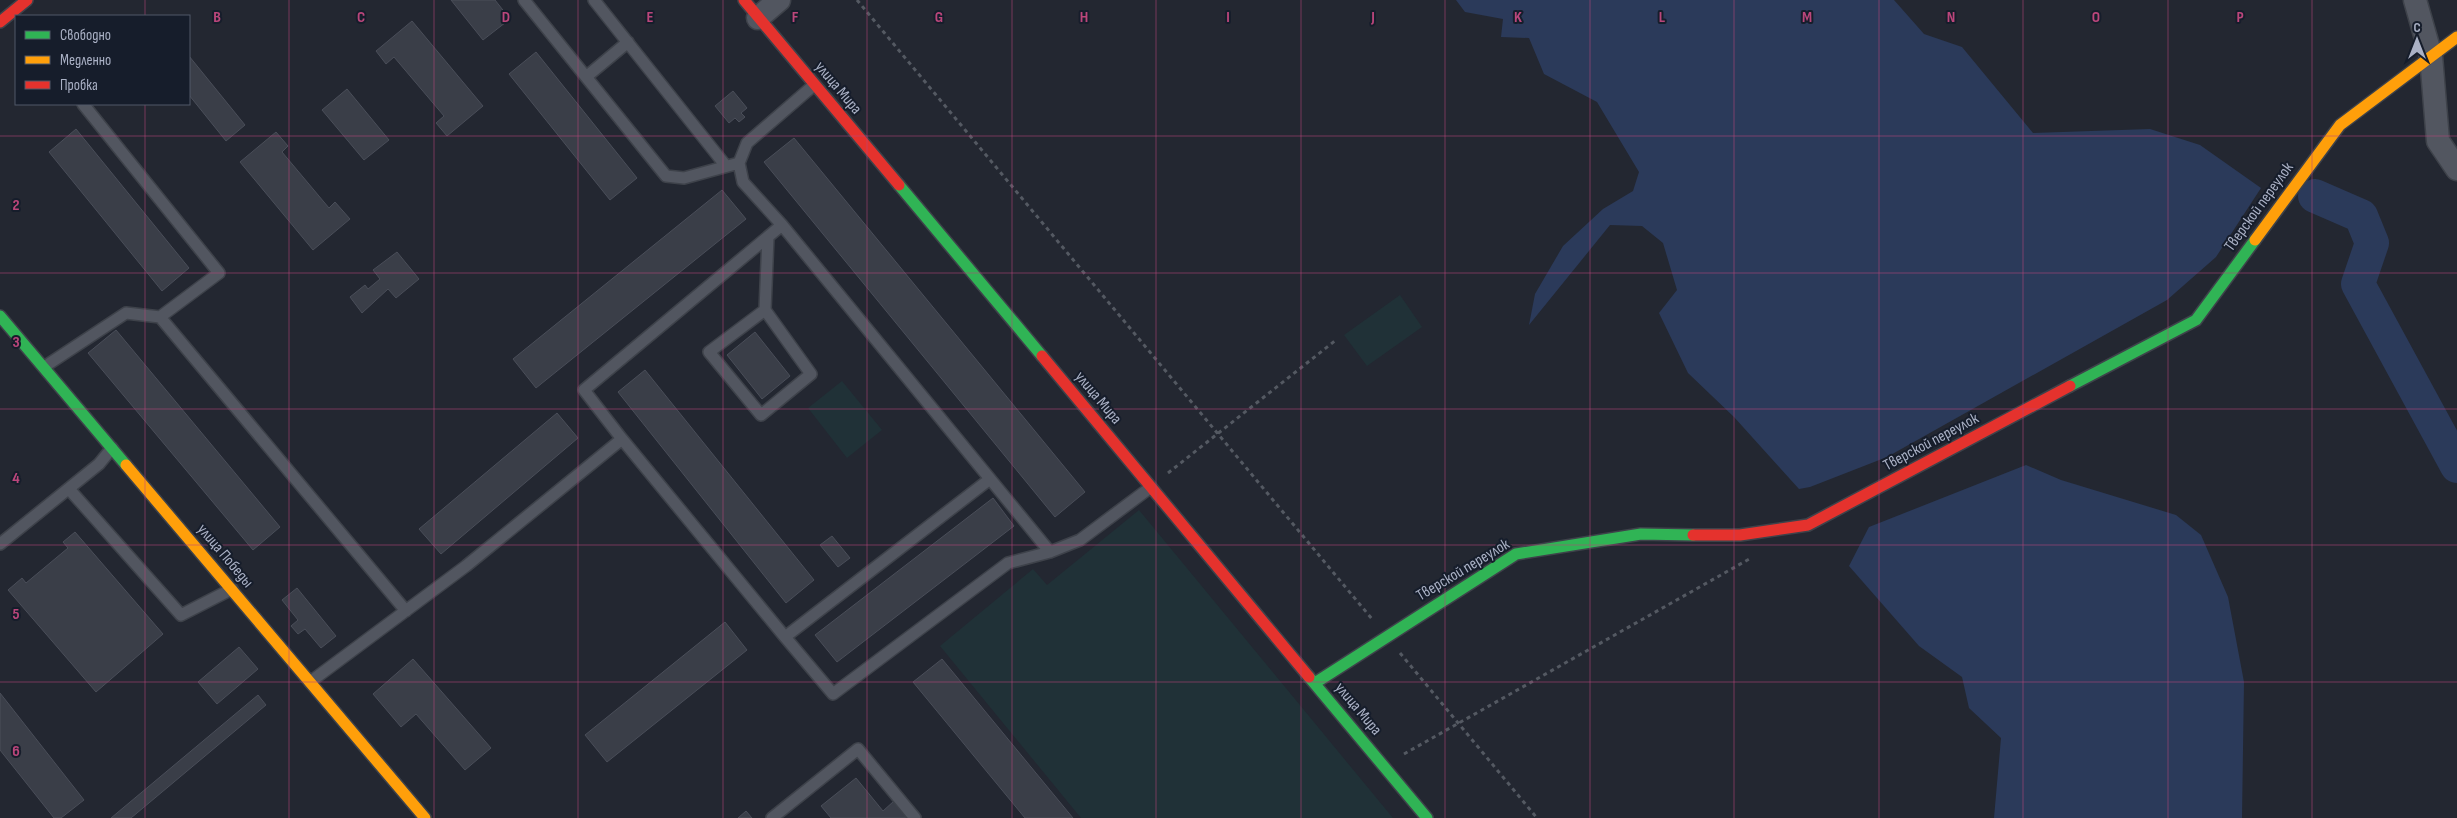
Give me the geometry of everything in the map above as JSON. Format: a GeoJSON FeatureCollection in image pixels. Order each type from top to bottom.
{"type":"FeatureCollection","features":[{"type":"Feature","properties":{"kind":"street"},"geometry":{"type":"LineString","coordinates":[[0,22],[13,17],[27,0]]}},
{"type":"Feature","properties":{"kind":"street","name":"улица Мира"},"geometry":{"type":"LineString","coordinates":[[744,0],[1427,818]]}},
{"type":"Feature","properties":{"kind":"street"},"geometry":{"type":"LineString","coordinates":[[758,18],[779,0]]}},
{"type":"Feature","properties":{"kind":"street"},"geometry":{"type":"LineString","coordinates":[[2415,0],[2431,56],[2438,141],[2457,169]]}},
{"type":"Feature","properties":{"kind":"street","name":"Тверской переулок"},"geometry":{"type":"LineString","coordinates":[[1315,683],[1516,554],[1642,534],[1740,535],[1808,525],[2196,320],[2340,125],[2457,36]]}},
{"type":"Feature","properties":{"kind":"street","name":"улица Победы"},"geometry":{"type":"LineString","coordinates":[[0,316],[425,818]]}},
{"type":"Feature","properties":{"kind":"lane"},"geometry":{"type":"LineString","coordinates":[[524,0],[666,176],[684,178],[739,163]]}},
{"type":"Feature","properties":{"kind":"lane"},"geometry":{"type":"LineString","coordinates":[[594,0],[726,166]]}},
{"type":"Feature","properties":{"kind":"lane"},"geometry":{"type":"LineString","coordinates":[[586,77],[628,42]]}},
{"type":"Feature","properties":{"kind":"lane"},"geometry":{"type":"LineString","coordinates":[[814,84],[747,143],[739,163],[743,182],[782,225],[1050,552]]}},
{"type":"Feature","properties":{"kind":"lane"},"geometry":{"type":"LineString","coordinates":[[84,105],[219,273],[160,317]]}},
{"type":"Feature","properties":{"kind":"lane"},"geometry":{"type":"LineString","coordinates":[[782,225],[584,390],[622,439],[833,694],[1008,563],[1050,552],[1080,540],[1151,487]]}},
{"type":"Feature","properties":{"kind":"lane"},"geometry":{"type":"LineString","coordinates":[[765,310],[709,352],[761,415],[811,374],[765,310],[768,237]]}},
{"type":"Feature","properties":{"kind":"lane"},"geometry":{"type":"LineString","coordinates":[[44,367],[126,313],[160,317],[406,610]]}},
{"type":"Feature","properties":{"kind":"lane"},"geometry":{"type":"LineString","coordinates":[[310,682],[466,566],[622,439]]}},
{"type":"Feature","properties":{"kind":"lane"},"geometry":{"type":"LineString","coordinates":[[0,544],[99,464],[112,448]]}},
{"type":"Feature","properties":{"kind":"lane"},"geometry":{"type":"LineString","coordinates":[[785,637],[990,479]]}},
{"type":"Feature","properties":{"kind":"lane"},"geometry":{"type":"LineString","coordinates":[[69,488],[181,615],[232,589]]}},
{"type":"Feature","properties":{"kind":"lane"},"geometry":{"type":"LineString","coordinates":[[772,818],[858,749],[915,818]]}},
{"type":"Feature","properties":{"kind":"path"},"geometry":{"type":"LineString","coordinates":[[857,0],[1537,818]]}},
{"type":"Feature","properties":{"kind":"path"},"geometry":{"type":"LineString","coordinates":[[1151,487],[1217,432],[1336,340]]}},
{"type":"Feature","properties":{"kind":"path"},"geometry":{"type":"LineString","coordinates":[[1384,766],[1757,554]]}},
{"type":"Feature","properties":{"kind":"shaded area"},"geometry":{"type":"Polygon","coordinates":[[[1400,295],[1422,327],[1367,366],[1344,335],[1400,295]]]}},
{"type":"Feature","properties":{"kind":"shaded area"},"geometry":{"type":"Polygon","coordinates":[[[842,381],[882,430],[847,458],[808,408],[842,381]]]}},
{"type":"Feature","properties":{"kind":"shaded area"},"geometry":{"type":"Polygon","coordinates":[[[1139,510],[1393,818],[1081,818],[940,646],[1033,569],[1047,585],[1139,510]]]}},
{"type":"Feature","properties":{"kind":"water"},"geometry":{"type":"Polygon","coordinates":[[[1456,0],[1894,0],[1924,34],[1962,47],[2033,133],[2150,129],[2200,145],[2261,188],[2216,257],[2167,300],[1887,457],[1810,487],[1799,489],[1734,417],[1688,373],[1659,313],[1677,290],[1663,243],[1642,226],[1610,225],[1529,325],[1535,294],[1563,246],[1603,209],[1633,191],[1639,172],[1597,102],[1544,74],[1529,38],[1501,37],[1503,19],[1465,12],[1456,0]]]}},
{"type":"Feature","properties":{"kind":"water"},"geometry":{"type":"Polygon","coordinates":[[[2026,465],[2061,480],[2176,515],[2201,535],[2228,597],[2244,682],[2242,818],[1994,818],[2001,738],[1969,708],[1962,677],[1919,646],[1849,566],[1869,527],[2026,465]]]}},
{"type":"Feature","properties":{"kind":"building"},"geometry":{"type":"Polygon","coordinates":[[[451,0],[495,0],[510,19],[483,40],[451,0]]]}},
{"type":"Feature","properties":{"kind":"building"},"geometry":{"type":"Polygon","coordinates":[[[412,21],[483,106],[447,136],[436,123],[444,116],[394,57],[386,64],[376,51],[412,21]]]}},
{"type":"Feature","properties":{"kind":"building"},"geometry":{"type":"Polygon","coordinates":[[[536,52],[637,178],[610,200],[509,74],[536,52]]]}},
{"type":"Feature","properties":{"kind":"building"},"geometry":{"type":"Polygon","coordinates":[[[190,57],[245,125],[226,141],[190,96],[190,57]]]}},
{"type":"Feature","properties":{"kind":"building"},"geometry":{"type":"Polygon","coordinates":[[[347,89],[389,140],[364,160],[322,110],[347,89]]]}},
{"type":"Feature","properties":{"kind":"building"},"geometry":{"type":"Polygon","coordinates":[[[733,91],[747,108],[741,113],[745,117],[739,122],[735,118],[729,123],[715,106],[733,91]]]}},
{"type":"Feature","properties":{"kind":"building"},"geometry":{"type":"Polygon","coordinates":[[[76,129],[189,268],[162,291],[49,152],[76,129]]]}},
{"type":"Feature","properties":{"kind":"building"},"geometry":{"type":"Polygon","coordinates":[[[276,132],[288,146],[282,152],[329,208],[335,202],[350,219],[313,250],[240,162],[276,132]]]}},
{"type":"Feature","properties":{"kind":"building"},"geometry":{"type":"Polygon","coordinates":[[[794,138],[1085,492],[1055,517],[764,162],[794,138]]]}},
{"type":"Feature","properties":{"kind":"building"},"geometry":{"type":"Polygon","coordinates":[[[722,190],[746,219],[536,388],[513,359],[722,190]]]}},
{"type":"Feature","properties":{"kind":"building"},"geometry":{"type":"Polygon","coordinates":[[[397,252],[419,279],[396,298],[388,289],[362,313],[350,297],[365,285],[368,289],[380,279],[373,270],[397,252]]]}},
{"type":"Feature","properties":{"kind":"building"},"geometry":{"type":"Polygon","coordinates":[[[116,330],[280,527],[253,550],[88,353],[116,330]]]}},
{"type":"Feature","properties":{"kind":"building"},"geometry":{"type":"Polygon","coordinates":[[[755,332],[790,376],[762,399],[727,355],[755,332]]]}},
{"type":"Feature","properties":{"kind":"building"},"geometry":{"type":"Polygon","coordinates":[[[645,370],[814,580],[786,603],[618,392],[645,370]]]}},
{"type":"Feature","properties":{"kind":"building"},"geometry":{"type":"Polygon","coordinates":[[[557,413],[578,438],[441,554],[419,529],[557,413]]]}},
{"type":"Feature","properties":{"kind":"building"},"geometry":{"type":"Polygon","coordinates":[[[993,498],[1014,526],[837,662],[815,635],[993,498]]]}},
{"type":"Feature","properties":{"kind":"building"},"geometry":{"type":"Polygon","coordinates":[[[75,532],[163,634],[96,692],[8,590],[22,578],[26,583],[68,548],[63,542],[75,532]]]}},
{"type":"Feature","properties":{"kind":"building"},"geometry":{"type":"Polygon","coordinates":[[[832,536],[850,558],[838,567],[820,545],[832,536]]]}},
{"type":"Feature","properties":{"kind":"building"},"geometry":{"type":"Polygon","coordinates":[[[297,588],[336,636],[321,648],[305,629],[298,634],[291,626],[298,620],[282,600],[297,588]]]}},
{"type":"Feature","properties":{"kind":"building"},"geometry":{"type":"Polygon","coordinates":[[[725,622],[747,650],[607,762],[585,735],[725,622]]]}},
{"type":"Feature","properties":{"kind":"building"},"geometry":{"type":"Polygon","coordinates":[[[239,647],[258,669],[217,704],[198,682],[239,647]]]}},
{"type":"Feature","properties":{"kind":"building"},"geometry":{"type":"Polygon","coordinates":[[[413,659],[491,748],[465,770],[416,714],[401,727],[373,694],[413,659]]]}},
{"type":"Feature","properties":{"kind":"building"},"geometry":{"type":"Polygon","coordinates":[[[942,659],[1073,818],[1025,818],[913,682],[942,659]]]}},
{"type":"Feature","properties":{"kind":"building"},"geometry":{"type":"Polygon","coordinates":[[[0,693],[84,800],[61,818],[54,818],[0,750],[0,693]]]}},
{"type":"Feature","properties":{"kind":"building"},"geometry":{"type":"Polygon","coordinates":[[[258,695],[266,705],[131,818],[111,818],[258,695]]]}},
{"type":"Feature","properties":{"kind":"building"},"geometry":{"type":"Polygon","coordinates":[[[856,778],[883,811],[894,801],[908,818],[831,818],[821,806],[856,778]]]}},
{"type":"Feature","properties":{"kind":"building"},"geometry":{"type":"Polygon","coordinates":[[[746,811],[752,818],[738,818],[746,811]]]}},
{"type":"Feature","properties":{"kind":"waterway"},"geometry":{"type":"LineString","coordinates":[[2315,196],[2361,216],[2372,243],[2358,284],[2457,466]]}},
{"type":"Feature","properties":{"kind":"traffic: fast"},"geometry":{"type":"LineString","coordinates":[[899,185],[1042,356]]}},
{"type":"Feature","properties":{"kind":"traffic: fast"},"geometry":{"type":"LineString","coordinates":[[2070,386],[2196,320],[2255,240]]}},
{"type":"Feature","properties":{"kind":"traffic: fast"},"geometry":{"type":"LineString","coordinates":[[0,316],[126,465]]}},
{"type":"Feature","properties":{"kind":"traffic: fast"},"geometry":{"type":"LineString","coordinates":[[1315,683],[1516,554],[1641,534],[1693,535]]}},
{"type":"Feature","properties":{"kind":"traffic: fast"},"geometry":{"type":"LineString","coordinates":[[1309,677],[1427,818]]}},
{"type":"Feature","properties":{"kind":"traffic: slow"},"geometry":{"type":"LineString","coordinates":[[2255,240],[2340,125],[2457,37]]}},
{"type":"Feature","properties":{"kind":"traffic: slow"},"geometry":{"type":"LineString","coordinates":[[126,465],[425,818]]}},
{"type":"Feature","properties":{"kind":"traffic: jam"},"geometry":{"type":"LineString","coordinates":[[0,22],[27,0]]}},
{"type":"Feature","properties":{"kind":"traffic: jam"},"geometry":{"type":"LineString","coordinates":[[744,0],[899,185]]}},
{"type":"Feature","properties":{"kind":"traffic: jam"},"geometry":{"type":"LineString","coordinates":[[1042,356],[1309,677]]}},
{"type":"Feature","properties":{"kind":"traffic: jam"},"geometry":{"type":"LineString","coordinates":[[1693,535],[1740,535],[1808,525],[2070,386]]}}]}
